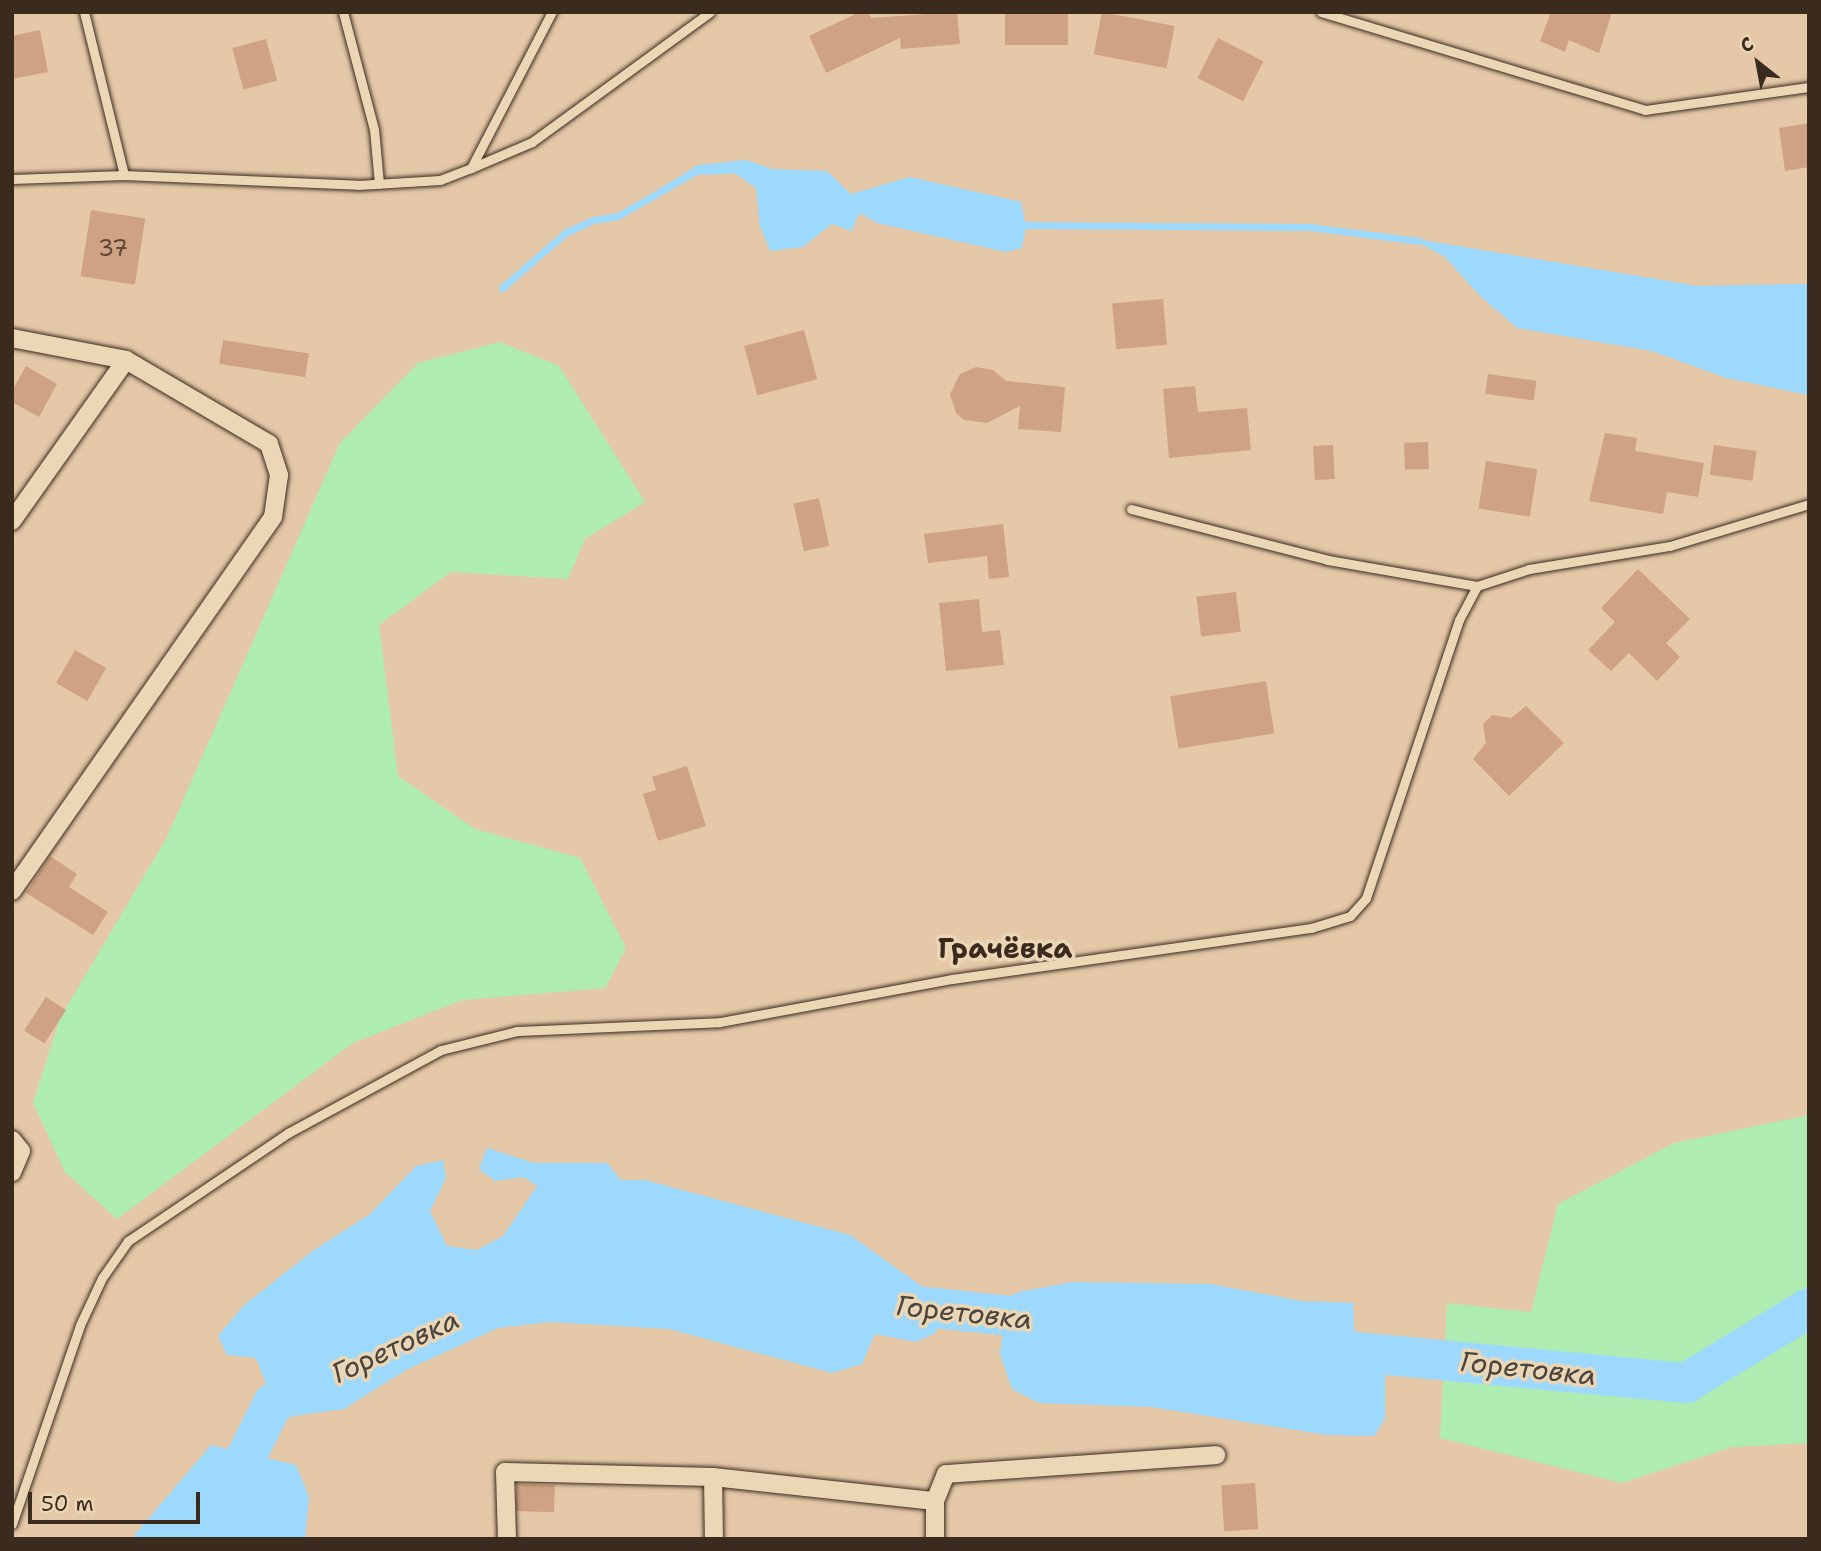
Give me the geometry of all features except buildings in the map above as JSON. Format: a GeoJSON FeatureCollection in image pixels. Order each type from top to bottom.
{"type":"FeatureCollection","features":[{"type":"Feature","properties":{"kind":"street"},"geometry":{"type":"LineString","coordinates":[[12,338],[127,360],[269,444],[279,475],[273,517],[12,891]]}},
{"type":"Feature","properties":{"kind":"street"},"geometry":{"type":"LineString","coordinates":[[12,521],[127,360]]}},
{"type":"Feature","properties":{"kind":"street"},"geometry":{"type":"LineString","coordinates":[[12,1140],[20,1151],[12,1172]]}},
{"type":"Feature","properties":{"kind":"street"},"geometry":{"type":"LineString","coordinates":[[935,1539],[935,1501],[946,1474],[1216,1455]]}},
{"type":"Feature","properties":{"kind":"street"},"geometry":{"type":"LineString","coordinates":[[507,1539],[505,1472],[713,1477],[935,1501]]}},
{"type":"Feature","properties":{"kind":"street"},"geometry":{"type":"LineString","coordinates":[[713,1477],[714,1539]]}},
{"type":"Feature","properties":{"kind":"lane"},"geometry":{"type":"LineString","coordinates":[[84,12],[124,175]]}},
{"type":"Feature","properties":{"kind":"lane"},"geometry":{"type":"LineString","coordinates":[[343,12],[374,129],[379,184]]}},
{"type":"Feature","properties":{"kind":"lane"},"geometry":{"type":"LineString","coordinates":[[471,168],[552,12]]}},
{"type":"Feature","properties":{"kind":"lane"},"geometry":{"type":"LineString","coordinates":[[12,179],[124,175],[379,184],[440,180],[533,142],[710,12]]}},
{"type":"Feature","properties":{"kind":"lane"},"geometry":{"type":"LineString","coordinates":[[1321,12],[1644,110],[1809,87]]}},
{"type":"Feature","properties":{"kind":"lane"},"geometry":{"type":"LineString","coordinates":[[1132,509],[1328,560],[1477,586],[1529,569],[1670,546],[1809,504]]}},
{"type":"Feature","properties":{"kind":"lane"},"geometry":{"type":"LineString","coordinates":[[12,1524],[80,1325],[102,1278],[128,1241],[288,1133],[441,1049],[517,1031],[720,1023],[951,979],[1311,928],[1350,916],[1366,898],[1458,620],[1477,586]]}},
{"type":"Feature","properties":{"kind":"green space"},"geometry":{"type":"Polygon","coordinates":[[[500,342],[559,366],[645,502],[585,539],[568,579],[451,572],[379,625],[398,776],[475,829],[580,858],[626,948],[605,988],[462,1000],[353,1043],[117,1219],[65,1172],[33,1103],[60,1018],[166,839],[340,443],[418,363],[500,342]]]}},
{"type":"Feature","properties":{"kind":"green space"},"geometry":{"type":"Polygon","coordinates":[[[1809,1115],[1809,1443],[1732,1447],[1622,1483],[1440,1438],[1447,1303],[1531,1312],[1558,1204],[1674,1143],[1809,1115]]]}},
{"type":"Feature","properties":{"kind":"water"},"geometry":{"type":"Polygon","coordinates":[[[746,160],[772,169],[827,171],[851,194],[910,177],[1021,202],[1026,226],[1022,248],[1006,252],[877,223],[859,213],[852,231],[832,224],[803,247],[770,251],[760,226],[756,188],[727,168],[696,171],[652,194],[698,165],[746,160]]]}},
{"type":"Feature","properties":{"kind":"water"},"geometry":{"type":"Polygon","coordinates":[[[1410,238],[1698,286],[1809,284],[1809,395],[1726,378],[1652,351],[1517,328],[1479,295],[1445,257],[1410,238]]]}},
{"type":"Feature","properties":{"kind":"water"},"geometry":{"type":"Polygon","coordinates":[[[487,1148],[534,1163],[607,1163],[621,1180],[645,1180],[850,1235],[937,1297],[936,1333],[916,1342],[875,1334],[862,1364],[832,1373],[669,1329],[550,1322],[498,1328],[406,1370],[344,1409],[279,1418],[256,1358],[227,1355],[218,1336],[244,1305],[314,1250],[370,1214],[416,1166],[443,1160],[446,1178],[430,1211],[447,1246],[477,1250],[503,1236],[537,1186],[524,1177],[495,1181],[479,1169],[487,1148]]]}},
{"type":"Feature","properties":{"kind":"water"},"geometry":{"type":"Polygon","coordinates":[[[1072,1282],[1210,1284],[1302,1301],[1353,1303],[1354,1329],[1385,1377],[1385,1419],[1374,1436],[1327,1435],[1151,1407],[1039,1403],[1012,1389],[1000,1354],[1003,1330],[989,1324],[971,1329],[958,1325],[956,1310],[961,1299],[991,1304],[1019,1292],[1072,1282]]]}},
{"type":"Feature","properties":{"kind":"water"},"geometry":{"type":"Polygon","coordinates":[[[211,1445],[296,1465],[309,1497],[305,1539],[131,1539],[211,1445]]]}},
{"type":"Feature","properties":{"kind":"waterway"},"geometry":{"type":"LineString","coordinates":[[502,288],[565,233],[593,220],[618,216],[696,171],[731,170]]}},
{"type":"Feature","properties":{"kind":"waterway"},"geometry":{"type":"LineString","coordinates":[[1019,225],[1310,227],[1419,241]]}},
{"type":"Feature","properties":{"kind":"waterway","name":"Горетовка"},"geometry":{"type":"LineString","coordinates":[[886,1303],[1012,1316]]}},
{"type":"Feature","properties":{"kind":"waterway","name":"Горетовка"},"geometry":{"type":"LineString","coordinates":[[1314,1348],[1686,1383],[1809,1308]]}},
{"type":"Feature","properties":{"kind":"waterway","name":"Горетовка"},"geometry":{"type":"LineString","coordinates":[[218,1539],[247,1455],[273,1403],[321,1381]]}},
{"type":"Feature","properties":{"kind":"district","name":"Грачёвка"},"geometry":{"type":"Point","coordinates":[1005,948]}}]}
